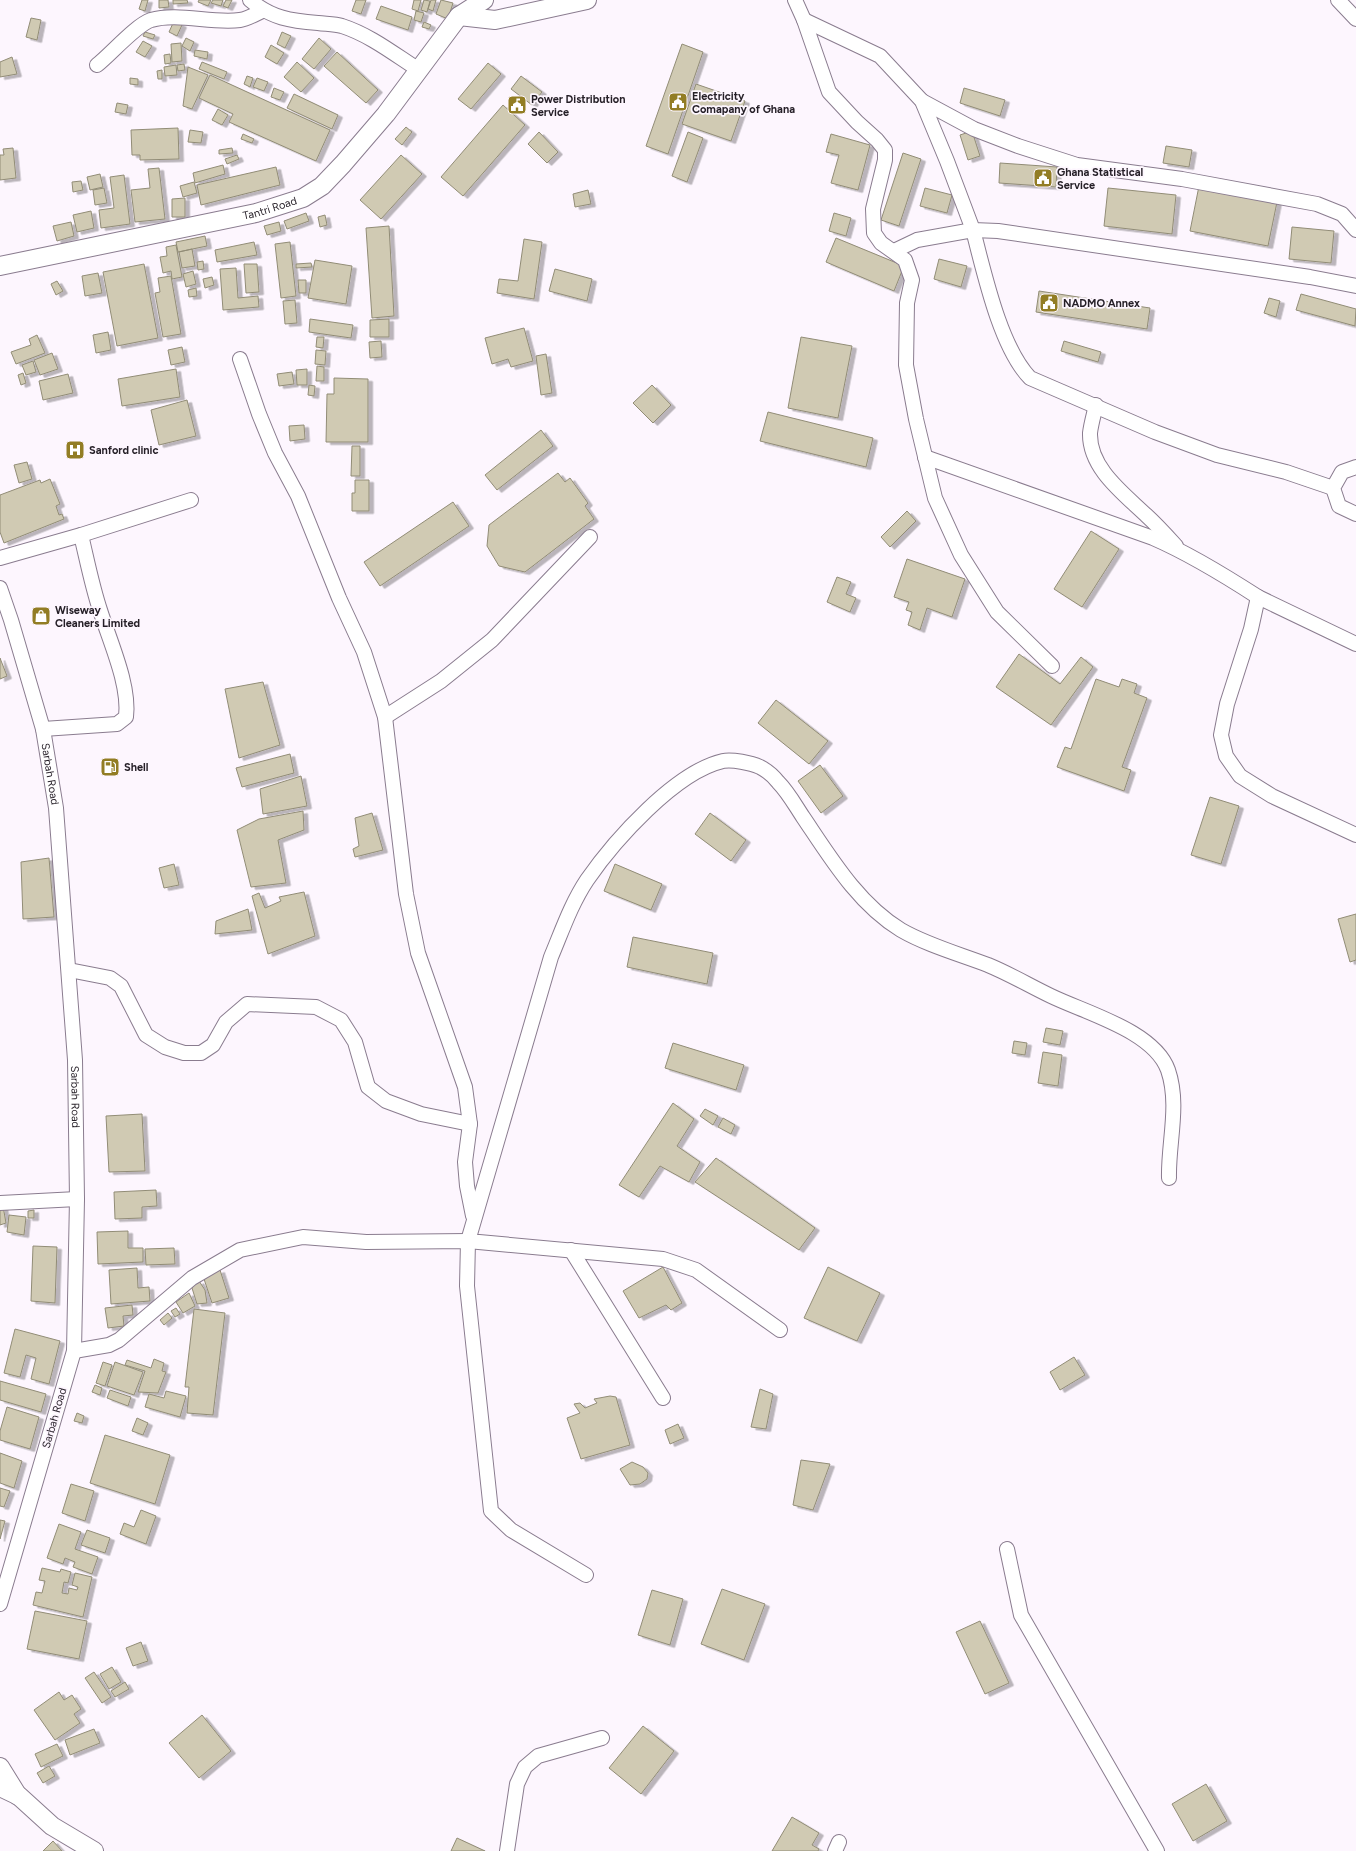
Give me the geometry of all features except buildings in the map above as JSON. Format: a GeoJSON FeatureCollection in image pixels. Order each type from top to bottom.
{"type":"FeatureCollection","features":[{"type":"Feature","properties":{"kind":"street"},"geometry":{"type":"LineString","coordinates":[[250,0],[262,11],[275,16],[346,27],[364,34],[419,70]]}},
{"type":"Feature","properties":{"kind":"street"},"geometry":{"type":"LineString","coordinates":[[462,8],[484,0]]}},
{"type":"Feature","properties":{"kind":"street"},"geometry":{"type":"LineString","coordinates":[[462,8],[495,20],[587,0]]}},
{"type":"Feature","properties":{"kind":"street"},"geometry":{"type":"LineString","coordinates":[[795,0],[804,20],[829,92],[885,150],[885,160],[873,209],[874,233],[881,243],[905,260],[912,280],[907,303],[906,365],[935,498],[961,555],[997,612],[1052,666]]}},
{"type":"Feature","properties":{"kind":"street"},"geometry":{"type":"LineString","coordinates":[[1338,0],[1356,19]]}},
{"type":"Feature","properties":{"kind":"street","name":"Tantri Road"},"geometry":{"type":"LineString","coordinates":[[0,266],[256,213],[302,198],[322,186],[386,114],[462,8]]}},
{"type":"Feature","properties":{"kind":"street"},"geometry":{"type":"LineString","coordinates":[[98,65],[130,35],[151,20],[181,17],[218,21],[241,20],[262,11]]}},
{"type":"Feature","properties":{"kind":"street"},"geometry":{"type":"LineString","coordinates":[[804,20],[880,56],[922,101],[974,128],[1018,146],[1077,166],[1182,179],[1317,204],[1342,214],[1356,230]]}},
{"type":"Feature","properties":{"kind":"street"},"geometry":{"type":"LineString","coordinates":[[922,101],[973,230],[994,304],[1015,358],[1020,368],[1030,378],[1096,405],[1155,432],[1217,455],[1286,472],[1333,488]]}},
{"type":"Feature","properties":{"kind":"street"},"geometry":{"type":"LineString","coordinates":[[894,251],[916,240],[973,230],[998,231],[1310,277],[1356,286]]}},
{"type":"Feature","properties":{"kind":"street"},"geometry":{"type":"LineString","coordinates":[[240,359],[275,453],[298,496],[339,598],[364,652],[385,718],[406,894],[418,953],[465,1087],[470,1124],[465,1162],[467,1186],[474,1218]]}},
{"type":"Feature","properties":{"kind":"street"},"geometry":{"type":"LineString","coordinates":[[1096,405],[1090,433],[1093,452],[1104,472],[1120,492],[1153,522],[1177,548]]}},
{"type":"Feature","properties":{"kind":"street"},"geometry":{"type":"LineString","coordinates":[[925,457],[1066,506],[1177,548],[1213,568],[1258,597],[1356,644]]}},
{"type":"Feature","properties":{"kind":"street"},"geometry":{"type":"LineString","coordinates":[[1356,467],[1342,472],[1333,488],[1339,506],[1356,514]]}},
{"type":"Feature","properties":{"kind":"street"},"geometry":{"type":"LineString","coordinates":[[0,558],[81,535],[191,500]]}},
{"type":"Feature","properties":{"kind":"street"},"geometry":{"type":"LineString","coordinates":[[43,729],[118,724],[126,717],[128,704],[119,669],[99,608],[81,535]]}},
{"type":"Feature","properties":{"kind":"street"},"geometry":{"type":"LineString","coordinates":[[385,718],[441,681],[492,640],[590,537]]}},
{"type":"Feature","properties":{"kind":"street","name":"Sarbah Road"},"geometry":{"type":"LineString","coordinates":[[0,588],[43,729],[56,808],[76,1060],[77,1199],[74,1351],[0,1604]]}},
{"type":"Feature","properties":{"kind":"street"},"geometry":{"type":"LineString","coordinates":[[1258,597],[1251,629],[1227,704],[1222,735],[1226,756],[1240,776],[1272,796],[1356,835]]}},
{"type":"Feature","properties":{"kind":"street"},"geometry":{"type":"LineString","coordinates":[[586,1575],[511,1530],[491,1511],[467,1286],[468,1241],[551,957],[569,912],[592,874],[616,844],[658,800],[698,770],[725,761],[760,767],[779,782],[854,888],[880,915],[901,930],[941,948],[991,966],[1052,997],[1128,1031],[1156,1050],[1168,1069],[1173,1092],[1169,1178]]}},
{"type":"Feature","properties":{"kind":"street"},"geometry":{"type":"LineString","coordinates":[[69,970],[110,978],[121,986],[146,1035],[165,1047],[184,1053],[201,1053],[213,1045],[226,1022],[247,1004],[316,1007],[341,1020],[355,1042],[368,1086],[386,1101],[421,1114],[470,1124]]}},
{"type":"Feature","properties":{"kind":"street"},"geometry":{"type":"LineString","coordinates":[[0,1203],[77,1199]]}},
{"type":"Feature","properties":{"kind":"street"},"geometry":{"type":"LineString","coordinates":[[74,1351],[108,1346],[119,1340],[192,1278],[240,1250],[303,1237],[366,1242],[468,1241],[663,1259],[696,1270],[780,1330]]}},
{"type":"Feature","properties":{"kind":"street"},"geometry":{"type":"LineString","coordinates":[[570,1250],[663,1398]]}},
{"type":"Feature","properties":{"kind":"street"},"geometry":{"type":"LineString","coordinates":[[1007,1548],[1021,1615],[1157,1851]]}},
{"type":"Feature","properties":{"kind":"street"},"geometry":{"type":"LineString","coordinates":[[507,1851],[517,1784],[524,1767],[538,1756],[602,1738]]}},
{"type":"Feature","properties":{"kind":"street"},"geometry":{"type":"LineString","coordinates":[[0,1767],[19,1796],[52,1826],[94,1851]]}},
{"type":"Feature","properties":{"kind":"street"},"geometry":{"type":"LineString","coordinates":[[0,1787],[19,1796]]}},
{"type":"Feature","properties":{"kind":"place","name":"Electricity Comapany of Ghana"},"geometry":{"type":"Point","coordinates":[678,102]}},
{"type":"Feature","properties":{"kind":"place","name":"Power Distribution Service"},"geometry":{"type":"Point","coordinates":[517,105]}},
{"type":"Feature","properties":{"kind":"place","name":"Ghana Statistical Service"},"geometry":{"type":"Point","coordinates":[1043,178]}},
{"type":"Feature","properties":{"kind":"place","name":"NADMO Annex"},"geometry":{"type":"Point","coordinates":[1049,303]}},
{"type":"Feature","properties":{"kind":"place","name":"Sanford clinic"},"geometry":{"type":"Point","coordinates":[75,450]}},
{"type":"Feature","properties":{"kind":"place","name":"Wiseway Cleaners Limited"},"geometry":{"type":"Point","coordinates":[41,616]}},
{"type":"Feature","properties":{"kind":"place","name":"Shell"},"geometry":{"type":"Point","coordinates":[110,767]}}]}
